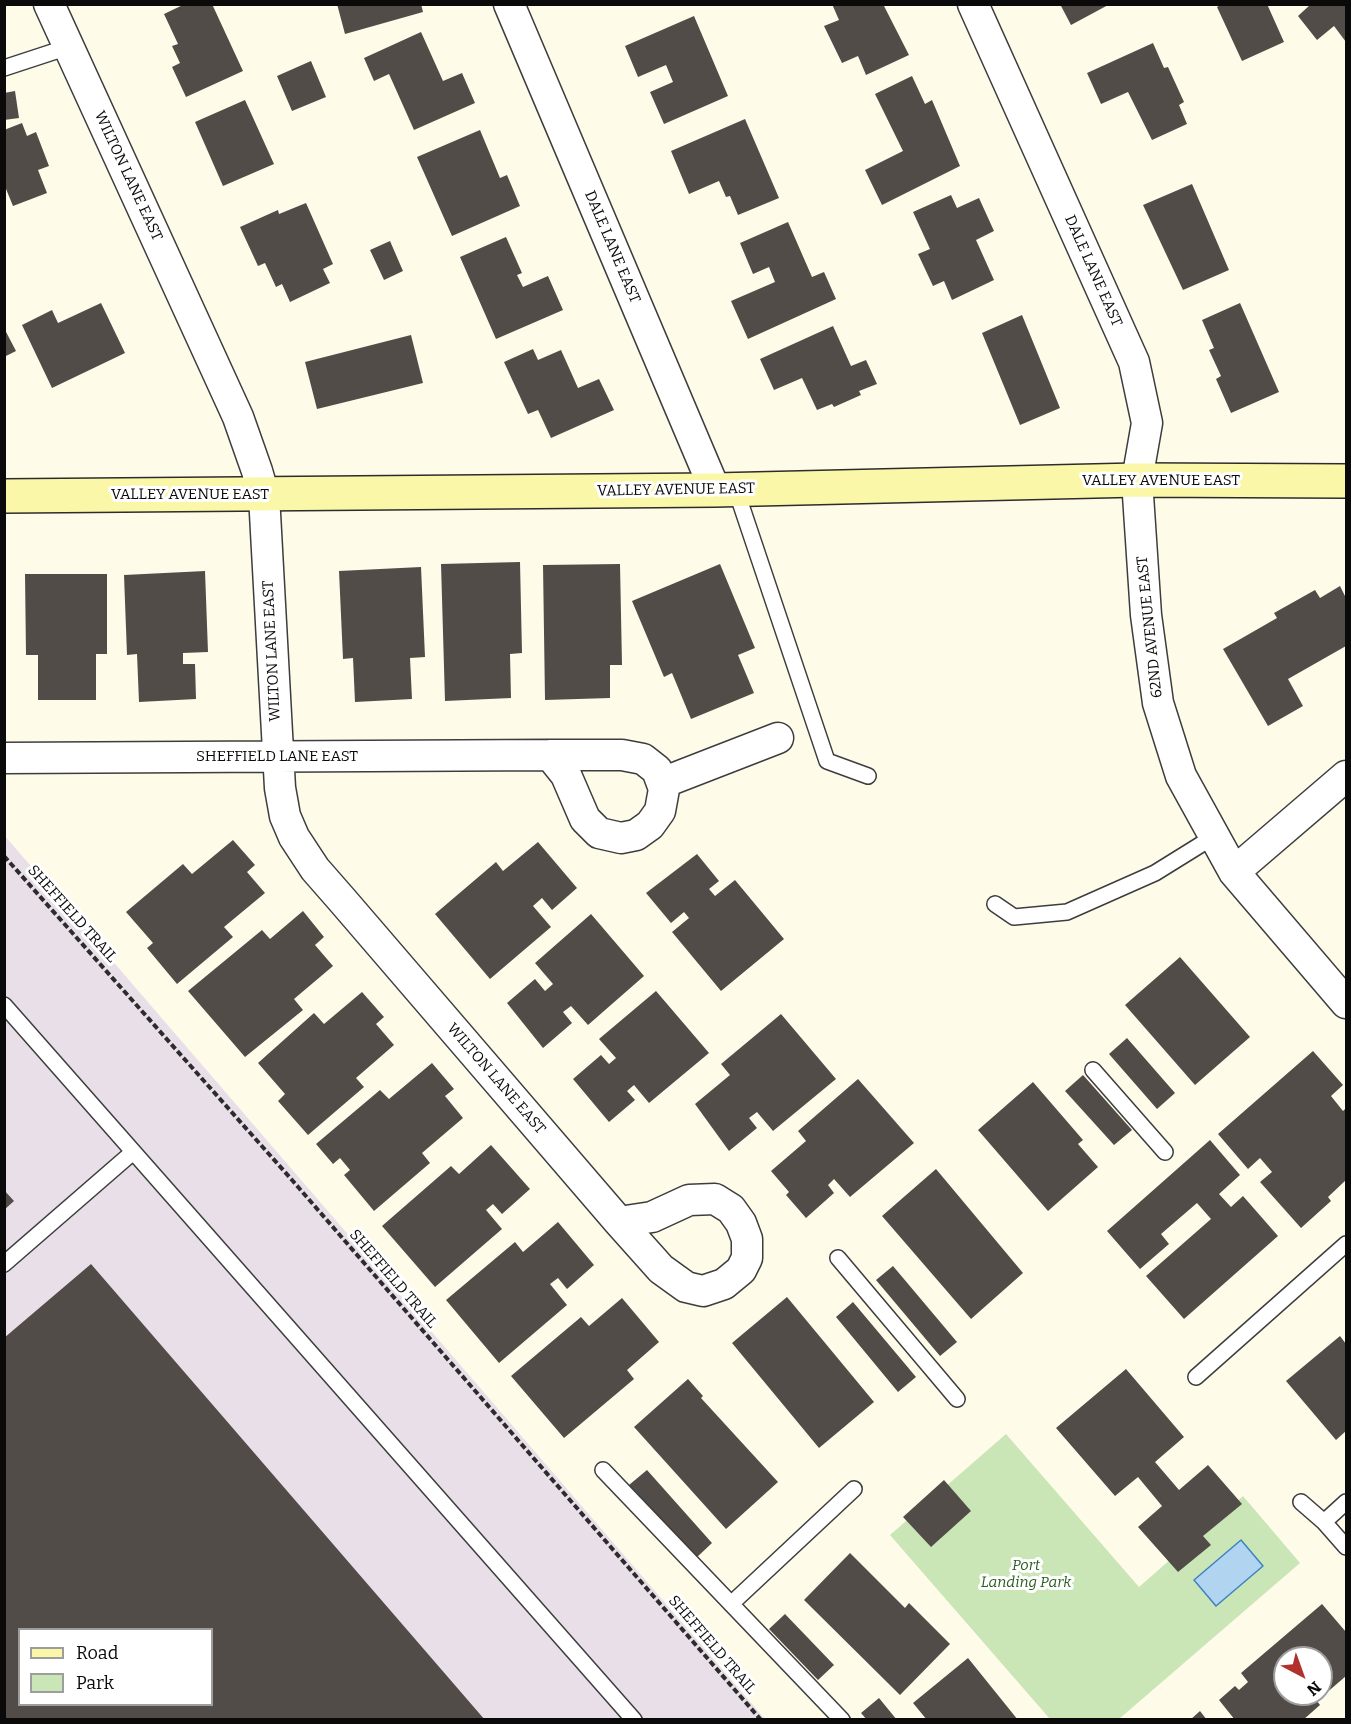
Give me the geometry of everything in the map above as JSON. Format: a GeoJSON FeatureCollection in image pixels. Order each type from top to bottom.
{"type":"FeatureCollection","features":[{"type":"Feature","properties":{"kind":"main road","name":"VALLEY AVENUE EAST"},"geometry":{"type":"LineString","coordinates":[[4,496],[726,490],[1137,480],[1347,481]]}},
{"type":"Feature","properties":{"kind":"street","name":"WILTON LANE EAST"},"geometry":{"type":"LineString","coordinates":[[49,4],[238,417],[264,495],[278,757],[285,816],[302,850],[315,869],[619,1222]]}},
{"type":"Feature","properties":{"kind":"street","name":"DALE LANE EAST"},"geometry":{"type":"LineString","coordinates":[[508,4],[726,490]]}},
{"type":"Feature","properties":{"kind":"street","name":"DALE LANE EAST"},"geometry":{"type":"LineString","coordinates":[[973,4],[1134,362],[1147,423],[1137,480]]}},
{"type":"Feature","properties":{"kind":"street","name":"62ND AVENUE EAST"},"geometry":{"type":"LineString","coordinates":[[1137,480],[1146,615],[1158,703],[1182,776],[1234,872],[1347,1004]]}},
{"type":"Feature","properties":{"kind":"street"},"geometry":{"type":"LineString","coordinates":[[550,755],[566,776],[585,819],[593,829],[606,836],[626,838],[636,835],[650,825],[662,805],[662,783],[778,738]]}},
{"type":"Feature","properties":{"kind":"street","name":"SHEFFIELD LANE EAST"},"geometry":{"type":"LineString","coordinates":[[4,758],[635,756],[651,764],[662,783]]}},
{"type":"Feature","properties":{"kind":"street"},"geometry":{"type":"LineString","coordinates":[[1234,872],[1347,776]]}},
{"type":"Feature","properties":{"kind":"lane"},"geometry":{"type":"LineString","coordinates":[[4,68],[68,46]]}},
{"type":"Feature","properties":{"kind":"lane"},"geometry":{"type":"LineString","coordinates":[[726,490],[827,761],[868,776]]}},
{"type":"Feature","properties":{"kind":"lane"},"geometry":{"type":"LineString","coordinates":[[995,904],[1014,916],[1067,912],[1155,873],[1213,837]]}},
{"type":"Feature","properties":{"kind":"lane"},"geometry":{"type":"LineString","coordinates":[[4,1005],[633,1719]]}},
{"type":"Feature","properties":{"kind":"lane"},"geometry":{"type":"LineString","coordinates":[[1094,1070],[1165,1152]]}},
{"type":"Feature","properties":{"kind":"lane"},"geometry":{"type":"LineString","coordinates":[[4,1264],[133,1152]]}},
{"type":"Feature","properties":{"kind":"lane"},"geometry":{"type":"LineString","coordinates":[[1196,1377],[1347,1244]]}},
{"type":"Feature","properties":{"kind":"lane"},"geometry":{"type":"LineString","coordinates":[[838,1258],[957,1400]]}},
{"type":"Feature","properties":{"kind":"lane"},"geometry":{"type":"LineString","coordinates":[[603,1470],[842,1719]]}},
{"type":"Feature","properties":{"kind":"lane"},"geometry":{"type":"LineString","coordinates":[[731,1604],[854,1489]]}},
{"type":"Feature","properties":{"kind":"lane"},"geometry":{"type":"LineString","coordinates":[[1301,1502],[1347,1547]]}},
{"type":"Feature","properties":{"kind":"lane"},"geometry":{"type":"LineString","coordinates":[[1324,1522],[1347,1502]]}},
{"type":"Feature","properties":{"kind":"path","name":"SHEFFIELD TRAIL"},"geometry":{"type":"LineString","coordinates":[[4,856],[292,1180],[761,1719]]}},
{"type":"Feature","properties":{"kind":"shaded area"},"geometry":{"type":"Polygon","coordinates":[[[5,836],[765,1719],[5,1719],[5,836]]]}},
{"type":"Feature","properties":{"kind":"green space","name":"Port Landing Park"},"geometry":{"type":"Polygon","coordinates":[[[1006,1434],[1139,1587],[1243,1496],[1300,1563],[1119,1719],[1050,1719],[890,1535],[1006,1434]]]}},
{"type":"Feature","properties":{"kind":"water"},"geometry":{"type":"Polygon","coordinates":[[[1241,1540],[1263,1566],[1216,1606],[1194,1580],[1241,1540]]]}},
{"type":"Feature","properties":{"kind":"building"},"geometry":{"type":"Polygon","coordinates":[[[185,4],[212,4],[243,71],[186,97],[172,67],[180,63],[172,46],[178,44],[164,14],[185,4]]]}},
{"type":"Feature","properties":{"kind":"building"},"geometry":{"type":"Polygon","coordinates":[[[337,4],[421,4],[423,12],[345,34],[337,4]]]}},
{"type":"Feature","properties":{"kind":"building"},"geometry":{"type":"Polygon","coordinates":[[[832,4],[883,4],[909,55],[866,75],[858,56],[842,63],[824,26],[839,20],[832,4]]]}},
{"type":"Feature","properties":{"kind":"building"},"geometry":{"type":"Polygon","coordinates":[[[1060,4],[1110,4],[1071,25],[1060,4]]]}},
{"type":"Feature","properties":{"kind":"building"},"geometry":{"type":"Polygon","coordinates":[[[1222,4],[1267,4],[1284,42],[1242,61],[1217,7],[1222,4]]]}},
{"type":"Feature","properties":{"kind":"building"},"geometry":{"type":"Polygon","coordinates":[[[1311,4],[1346,4],[1346,42],[1334,26],[1317,40],[1298,16],[1311,4]]]}},
{"type":"Feature","properties":{"kind":"building"},"geometry":{"type":"Polygon","coordinates":[[[694,16],[728,96],[664,124],[650,92],[673,82],[666,65],[638,77],[625,46],[694,16]]]}},
{"type":"Feature","properties":{"kind":"building"},"geometry":{"type":"Polygon","coordinates":[[[421,32],[443,81],[462,73],[475,103],[414,130],[389,74],[374,81],[364,58],[421,32]]]}},
{"type":"Feature","properties":{"kind":"building"},"geometry":{"type":"Polygon","coordinates":[[[1153,43],[1164,68],[1168,67],[1184,102],[1179,105],[1187,124],[1152,140],[1128,92],[1101,104],[1087,73],[1153,43]]]}},
{"type":"Feature","properties":{"kind":"building"},"geometry":{"type":"Polygon","coordinates":[[[311,61],[326,97],[292,111],[277,76],[311,61]]]}},
{"type":"Feature","properties":{"kind":"building"},"geometry":{"type":"Polygon","coordinates":[[[912,76],[925,104],[932,100],[960,166],[882,205],[865,170],[903,151],[875,94],[912,76]]]}},
{"type":"Feature","properties":{"kind":"building"},"geometry":{"type":"Polygon","coordinates":[[[15,91],[19,118],[4,120],[4,93],[15,91]]]}},
{"type":"Feature","properties":{"kind":"building"},"geometry":{"type":"Polygon","coordinates":[[[245,100],[274,164],[223,186],[195,122],[245,100]]]}},
{"type":"Feature","properties":{"kind":"building"},"geometry":{"type":"Polygon","coordinates":[[[745,119],[779,198],[738,215],[730,196],[726,197],[719,181],[689,194],[671,151],[745,119]]]}},
{"type":"Feature","properties":{"kind":"building"},"geometry":{"type":"Polygon","coordinates":[[[22,123],[27,136],[36,132],[49,166],[38,170],[47,193],[13,206],[4,184],[4,130],[22,123]]]}},
{"type":"Feature","properties":{"kind":"building"},"geometry":{"type":"Polygon","coordinates":[[[480,130],[500,178],[507,175],[520,206],[452,236],[417,157],[480,130]]]}},
{"type":"Feature","properties":{"kind":"building"},"geometry":{"type":"Polygon","coordinates":[[[1192,184],[1229,270],[1183,290],[1143,205],[1192,184]]]}},
{"type":"Feature","properties":{"kind":"building"},"geometry":{"type":"Polygon","coordinates":[[[951,195],[957,208],[979,198],[994,231],[976,240],[994,280],[952,300],[944,281],[933,286],[918,254],[930,249],[913,212],[951,195]]]}},
{"type":"Feature","properties":{"kind":"building"},"geometry":{"type":"Polygon","coordinates":[[[306,203],[333,264],[323,269],[330,283],[290,302],[282,284],[276,287],[265,263],[258,266],[240,227],[278,210],[279,214],[306,203]]]}},
{"type":"Feature","properties":{"kind":"building"},"geometry":{"type":"Polygon","coordinates":[[[788,222],[812,277],[824,272],[836,299],[748,339],[731,301],[775,282],[769,267],[753,274],[740,243],[788,222]]]}},
{"type":"Feature","properties":{"kind":"building"},"geometry":{"type":"Polygon","coordinates":[[[506,237],[522,273],[517,275],[523,287],[548,276],[563,310],[496,339],[460,257],[506,237]]]}},
{"type":"Feature","properties":{"kind":"building"},"geometry":{"type":"Polygon","coordinates":[[[390,241],[403,271],[384,280],[370,250],[390,241]]]}},
{"type":"Feature","properties":{"kind":"building"},"geometry":{"type":"Polygon","coordinates":[[[101,303],[125,353],[52,388],[22,325],[52,310],[58,323],[101,303]]]}},
{"type":"Feature","properties":{"kind":"building"},"geometry":{"type":"Polygon","coordinates":[[[1240,303],[1279,392],[1231,413],[1216,379],[1221,376],[1209,350],[1214,348],[1202,320],[1240,303]]]}},
{"type":"Feature","properties":{"kind":"building"},"geometry":{"type":"Polygon","coordinates":[[[1022,315],[1060,408],[1020,425],[982,333],[1022,315]]]}},
{"type":"Feature","properties":{"kind":"building"},"geometry":{"type":"Polygon","coordinates":[[[833,326],[851,366],[866,360],[877,384],[859,391],[861,395],[834,407],[832,404],[817,410],[802,378],[774,390],[760,359],[833,326]]]}},
{"type":"Feature","properties":{"kind":"building"},"geometry":{"type":"Polygon","coordinates":[[[4,328],[16,351],[4,357],[4,328]]]}},
{"type":"Feature","properties":{"kind":"building"},"geometry":{"type":"Polygon","coordinates":[[[411,335],[423,383],[317,409],[305,362],[411,335]]]}},
{"type":"Feature","properties":{"kind":"building"},"geometry":{"type":"Polygon","coordinates":[[[533,349],[538,360],[561,350],[578,388],[599,379],[614,410],[551,438],[538,410],[528,414],[504,362],[533,349]]]}},
{"type":"Feature","properties":{"kind":"building"},"geometry":{"type":"Polygon","coordinates":[[[520,562],[522,653],[510,654],[511,698],[445,701],[441,564],[520,562]]]}},
{"type":"Feature","properties":{"kind":"building"},"geometry":{"type":"Polygon","coordinates":[[[620,564],[622,665],[610,665],[610,698],[545,700],[543,565],[620,564]]]}},
{"type":"Feature","properties":{"kind":"building"},"geometry":{"type":"Polygon","coordinates":[[[720,564],[755,648],[738,655],[754,693],[691,719],[672,673],[664,677],[632,601],[720,564]]]}},
{"type":"Feature","properties":{"kind":"building"},"geometry":{"type":"Polygon","coordinates":[[[421,567],[425,657],[410,658],[412,699],[355,702],[353,658],[343,659],[339,571],[421,567]]]}},
{"type":"Feature","properties":{"kind":"building"},"geometry":{"type":"Polygon","coordinates":[[[205,571],[208,652],[183,653],[183,664],[195,664],[196,699],[139,702],[137,654],[127,655],[124,575],[205,571]]]}},
{"type":"Feature","properties":{"kind":"building"},"geometry":{"type":"Polygon","coordinates":[[[25,574],[107,574],[107,654],[96,654],[96,700],[38,700],[38,655],[26,655],[25,574]]]}},
{"type":"Feature","properties":{"kind":"building"},"geometry":{"type":"Polygon","coordinates":[[[1340,586],[1346,598],[1346,646],[1288,679],[1303,706],[1268,726],[1223,649],[1277,618],[1274,613],[1315,590],[1320,598],[1340,586]]]}},
{"type":"Feature","properties":{"kind":"building"},"geometry":{"type":"Polygon","coordinates":[[[233,840],[255,865],[247,872],[265,893],[224,927],[233,937],[177,984],[147,948],[153,943],[126,912],[183,864],[192,874],[233,840]]]}},
{"type":"Feature","properties":{"kind":"building"},"geometry":{"type":"Polygon","coordinates":[[[538,842],[577,888],[552,910],[542,898],[533,906],[551,927],[490,979],[435,914],[496,862],[503,871],[538,842]]]}},
{"type":"Feature","properties":{"kind":"building"},"geometry":{"type":"Polygon","coordinates":[[[697,854],[719,881],[709,889],[715,896],[735,880],[784,939],[721,991],[672,932],[689,918],[684,912],[671,923],[646,893],[697,854]]]}},
{"type":"Feature","properties":{"kind":"building"},"geometry":{"type":"Polygon","coordinates":[[[303,911],[324,937],[315,945],[333,966],[294,999],[303,1010],[245,1057],[188,991],[262,930],[270,939],[303,911]]]}},
{"type":"Feature","properties":{"kind":"building"},"geometry":{"type":"Polygon","coordinates":[[[591,914],[644,976],[588,1025],[571,1006],[563,1012],[572,1023],[543,1048],[507,1003],[535,979],[545,991],[553,984],[535,963],[591,914]]]}},
{"type":"Feature","properties":{"kind":"building"},"geometry":{"type":"Polygon","coordinates":[[[1180,957],[1250,1037],[1195,1085],[1125,1005],[1180,957]]]}},
{"type":"Feature","properties":{"kind":"building"},"geometry":{"type":"Polygon","coordinates":[[[656,991],[709,1053],[649,1103],[634,1085],[627,1091],[635,1100],[609,1122],[573,1079],[601,1055],[609,1064],[616,1058],[599,1039],[656,991]]]}},
{"type":"Feature","properties":{"kind":"building"},"geometry":{"type":"Polygon","coordinates":[[[362,992],[384,1017],[376,1024],[394,1045],[356,1078],[364,1087],[308,1135],[278,1101],[285,1094],[258,1063],[314,1013],[324,1024],[362,992]]]}},
{"type":"Feature","properties":{"kind":"building"},"geometry":{"type":"Polygon","coordinates":[[[781,1014],[836,1079],[773,1131],[757,1112],[749,1118],[757,1128],[729,1151],[695,1104],[730,1075],[721,1064],[781,1014]]]}},
{"type":"Feature","properties":{"kind":"building"},"geometry":{"type":"Polygon","coordinates":[[[1127,1038],[1175,1093],[1157,1109],[1109,1054],[1127,1038]]]}},
{"type":"Feature","properties":{"kind":"building"},"geometry":{"type":"Polygon","coordinates":[[[1313,1051],[1343,1085],[1331,1096],[1343,1111],[1346,1108],[1346,1180],[1328,1197],[1331,1201],[1301,1228],[1260,1182],[1272,1172],[1260,1158],[1248,1169],[1218,1134],[1313,1051]]]}},
{"type":"Feature","properties":{"kind":"building"},"geometry":{"type":"Polygon","coordinates":[[[432,1063],[454,1089],[445,1096],[463,1118],[422,1153],[430,1163],[374,1211],[344,1175],[350,1170],[340,1158],[333,1164],[316,1144],[380,1090],[389,1099],[432,1063]]]}},
{"type":"Feature","properties":{"kind":"building"},"geometry":{"type":"Polygon","coordinates":[[[1083,1075],[1132,1130],[1114,1145],[1065,1091],[1083,1075]]]}},
{"type":"Feature","properties":{"kind":"building"},"geometry":{"type":"Polygon","coordinates":[[[858,1079],[914,1143],[850,1197],[834,1179],[828,1185],[834,1193],[806,1218],[786,1195],[789,1192],[771,1171],[806,1141],[798,1131],[858,1079]]]}},
{"type":"Feature","properties":{"kind":"building"},"geometry":{"type":"Polygon","coordinates":[[[1033,1082],[1083,1140],[1078,1144],[1098,1167],[1048,1211],[978,1130],[1033,1082]]]}},
{"type":"Feature","properties":{"kind":"building"},"geometry":{"type":"Polygon","coordinates":[[[1210,1140],[1240,1175],[1219,1194],[1231,1207],[1243,1196],[1278,1236],[1184,1319],[1146,1276],[1211,1219],[1197,1203],[1161,1234],[1169,1244],[1140,1269],[1107,1231],[1210,1140]]]}},
{"type":"Feature","properties":{"kind":"building"},"geometry":{"type":"Polygon","coordinates":[[[491,1145],[530,1189],[502,1214],[493,1204],[486,1210],[502,1229],[435,1287],[382,1226],[451,1166],[459,1174],[491,1145]]]}},
{"type":"Feature","properties":{"kind":"building"},"geometry":{"type":"Polygon","coordinates":[[[936,1169],[1023,1273],[971,1319],[882,1216],[936,1169]]]}},
{"type":"Feature","properties":{"kind":"building"},"geometry":{"type":"Polygon","coordinates":[[[4,1190],[14,1201],[4,1210],[4,1190]]]}},
{"type":"Feature","properties":{"kind":"building"},"geometry":{"type":"Polygon","coordinates":[[[558,1222],[594,1265],[567,1289],[558,1278],[550,1284],[567,1305],[499,1363],[446,1300],[515,1242],[523,1252],[558,1222]]]}},
{"type":"Feature","properties":{"kind":"building"},"geometry":{"type":"Polygon","coordinates":[[[91,1264],[485,1720],[4,1720],[4,1338],[91,1264]]]}},
{"type":"Feature","properties":{"kind":"building"},"geometry":{"type":"Polygon","coordinates":[[[893,1266],[957,1342],[940,1356],[876,1280],[893,1266]]]}},
{"type":"Feature","properties":{"kind":"building"},"geometry":{"type":"Polygon","coordinates":[[[787,1297],[874,1402],[819,1448],[732,1343],[787,1297]]]}},
{"type":"Feature","properties":{"kind":"building"},"geometry":{"type":"Polygon","coordinates":[[[622,1298],[659,1342],[627,1370],[634,1379],[564,1438],[511,1376],[581,1317],[589,1326],[622,1298]]]}},
{"type":"Feature","properties":{"kind":"building"},"geometry":{"type":"Polygon","coordinates":[[[853,1302],[916,1377],[898,1392],[836,1317],[853,1302]]]}},
{"type":"Feature","properties":{"kind":"building"},"geometry":{"type":"Polygon","coordinates":[[[1340,1336],[1346,1344],[1346,1431],[1336,1440],[1286,1381],[1340,1336]]]}},
{"type":"Feature","properties":{"kind":"building"},"geometry":{"type":"Polygon","coordinates":[[[1126,1369],[1184,1437],[1155,1462],[1179,1490],[1208,1465],[1242,1504],[1203,1536],[1211,1545],[1178,1572],[1138,1527],[1162,1506],[1138,1477],[1115,1496],[1056,1428],[1126,1369]]]}},
{"type":"Feature","properties":{"kind":"building"},"geometry":{"type":"Polygon","coordinates":[[[688,1379],[703,1396],[701,1398],[778,1482],[726,1529],[634,1427],[688,1379]]]}},
{"type":"Feature","properties":{"kind":"building"},"geometry":{"type":"Polygon","coordinates":[[[647,1470],[712,1543],[695,1559],[629,1485],[647,1470]]]}},
{"type":"Feature","properties":{"kind":"building"},"geometry":{"type":"Polygon","coordinates":[[[944,1480],[971,1511],[931,1547],[903,1517],[944,1480]]]}},
{"type":"Feature","properties":{"kind":"building"},"geometry":{"type":"Polygon","coordinates":[[[850,1553],[905,1608],[909,1603],[950,1644],[900,1695],[804,1600],[850,1553]]]}},
{"type":"Feature","properties":{"kind":"building"},"geometry":{"type":"Polygon","coordinates":[[[1322,1604],[1346,1632],[1346,1676],[1333,1687],[1333,1646],[1273,1646],[1273,1706],[1319,1706],[1303,1720],[1235,1720],[1219,1700],[1235,1686],[1239,1690],[1248,1682],[1241,1673],[1322,1604]]]}},
{"type":"Feature","properties":{"kind":"building"},"geometry":{"type":"Polygon","coordinates":[[[785,1614],[834,1665],[818,1680],[769,1629],[785,1614]]]}},
{"type":"Feature","properties":{"kind":"building"},"geometry":{"type":"Polygon","coordinates":[[[968,1658],[1018,1720],[927,1720],[913,1703],[968,1658]]]}},
{"type":"Feature","properties":{"kind":"building"},"geometry":{"type":"Polygon","coordinates":[[[879,1698],[897,1720],[867,1720],[861,1713],[879,1698]]]}},
{"type":"Feature","properties":{"kind":"building"},"geometry":{"type":"Polygon","coordinates":[[[1200,1711],[1207,1720],[1190,1720],[1200,1711]]]}}]}
